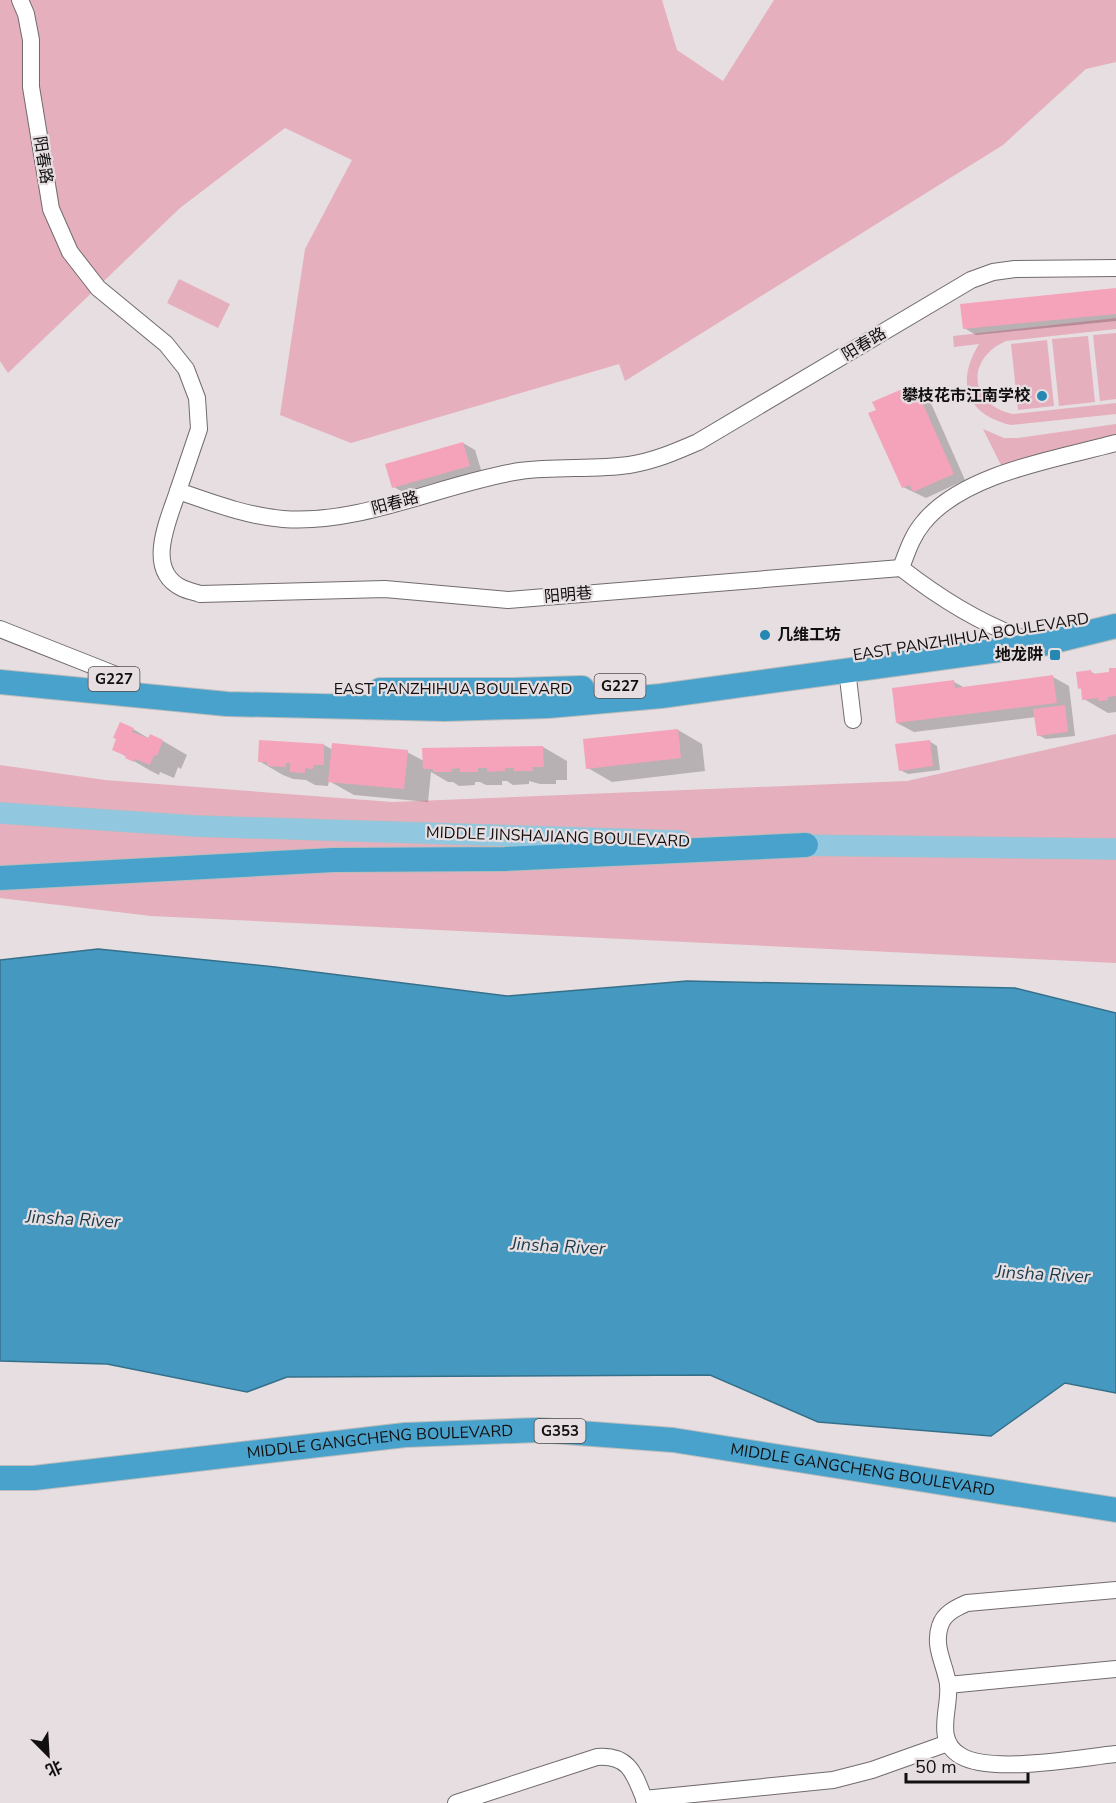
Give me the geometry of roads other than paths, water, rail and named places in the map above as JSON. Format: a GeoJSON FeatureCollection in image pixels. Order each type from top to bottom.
{"type":"FeatureCollection","features":[{"type":"Feature","properties":{"kind":"highway","name":"EAST PANZHIHUA BOULEVARD"},"geometry":{"type":"LineString","coordinates":[[3,678],[129,680],[228,688],[410,691],[628,686],[1009,634],[1088,622],[1116,612]]}},
{"type":"Feature","properties":{"kind":"highway","name":"EAST PANZHIHUA BOULEVARD"},"geometry":{"type":"LineString","coordinates":[[3,678],[227,704],[445,709],[549,706],[661,696],[1042,644],[1116,626]]}},
{"type":"Feature","properties":{"kind":"highway"},"geometry":{"type":"LineString","coordinates":[[0,878],[333,860],[505,859],[696,846],[806,845]]}},
{"type":"Feature","properties":{"kind":"highway","name":"MIDDLE GANGCHENG BOULEVARD"},"geometry":{"type":"LineString","coordinates":[[0,1478],[34,1478],[405,1435],[538,1430],[673,1440],[1116,1510]]}},
{"type":"Feature","properties":{"kind":"main road","name":"MIDDLE JINSHAJIANG BOULEVARD"},"geometry":{"type":"LineString","coordinates":[[0,813],[195,826],[696,846]]}},
{"type":"Feature","properties":{"kind":"main road"},"geometry":{"type":"LineString","coordinates":[[806,845],[1116,849]]}},
{"type":"Feature","properties":{"kind":"street","name":"阳春路"},"geometry":{"type":"LineString","coordinates":[[20,0],[26,14],[31,40],[31,87],[51,209],[60,231],[70,252],[98,288],[166,344],[186,369],[198,398],[199,429],[178,490],[242,513],[284,519],[322,517],[380,507],[494,475],[529,470],[629,465],[665,457],[698,442],[971,280],[993,272],[1015,269],[1116,268]]}},
{"type":"Feature","properties":{"kind":"street"},"geometry":{"type":"LineString","coordinates":[[1042,644],[1009,634],[952,604],[901,568],[922,523],[942,503],[967,488],[999,474],[1116,443]]}},
{"type":"Feature","properties":{"kind":"street","name":"阳明巷"},"geometry":{"type":"LineString","coordinates":[[178,490],[164,532],[161,554],[166,574],[181,588],[200,594],[385,589],[508,600],[901,568]]}},
{"type":"Feature","properties":{"kind":"street"},"geometry":{"type":"LineString","coordinates":[[0,629],[129,680]]}},
{"type":"Feature","properties":{"kind":"street"},"geometry":{"type":"LineString","coordinates":[[847,670],[853,720]]}},
{"type":"Feature","properties":{"kind":"street"},"geometry":{"type":"LineString","coordinates":[[1116,1590],[967,1603],[951,1611],[941,1623],[937,1638],[948,1685],[944,1725],[948,1743],[959,1756],[978,1763],[1002,1765],[1116,1754]]}},
{"type":"Feature","properties":{"kind":"street"},"geometry":{"type":"LineString","coordinates":[[948,1685],[1116,1669]]}},
{"type":"Feature","properties":{"kind":"street"},"geometry":{"type":"LineString","coordinates":[[456,1803],[597,1757],[611,1756],[624,1762],[633,1773],[645,1801],[833,1780],[872,1770],[948,1743]]}},
{"type":"Feature","properties":{"kind":"water","name":"Jinsha River"},"geometry":{"type":"Polygon","coordinates":[[[98,949],[275,967],[507,996],[687,981],[1015,988],[1116,1013],[1116,1393],[1065,1383],[991,1436],[818,1422],[710,1375],[287,1377],[247,1392],[107,1364],[0,1361],[0,960],[98,949]]]}},
{"type":"Feature","properties":{"kind":"place","name":"攀枝花市江南学校"},"geometry":{"type":"Point","coordinates":[1042,396]}},
{"type":"Feature","properties":{"kind":"place","name":"几维工坊"},"geometry":{"type":"Point","coordinates":[765,635]}},
{"type":"Feature","properties":{"kind":"place","name":"地龙阱"},"geometry":{"type":"Point","coordinates":[1055,655]}}]}
